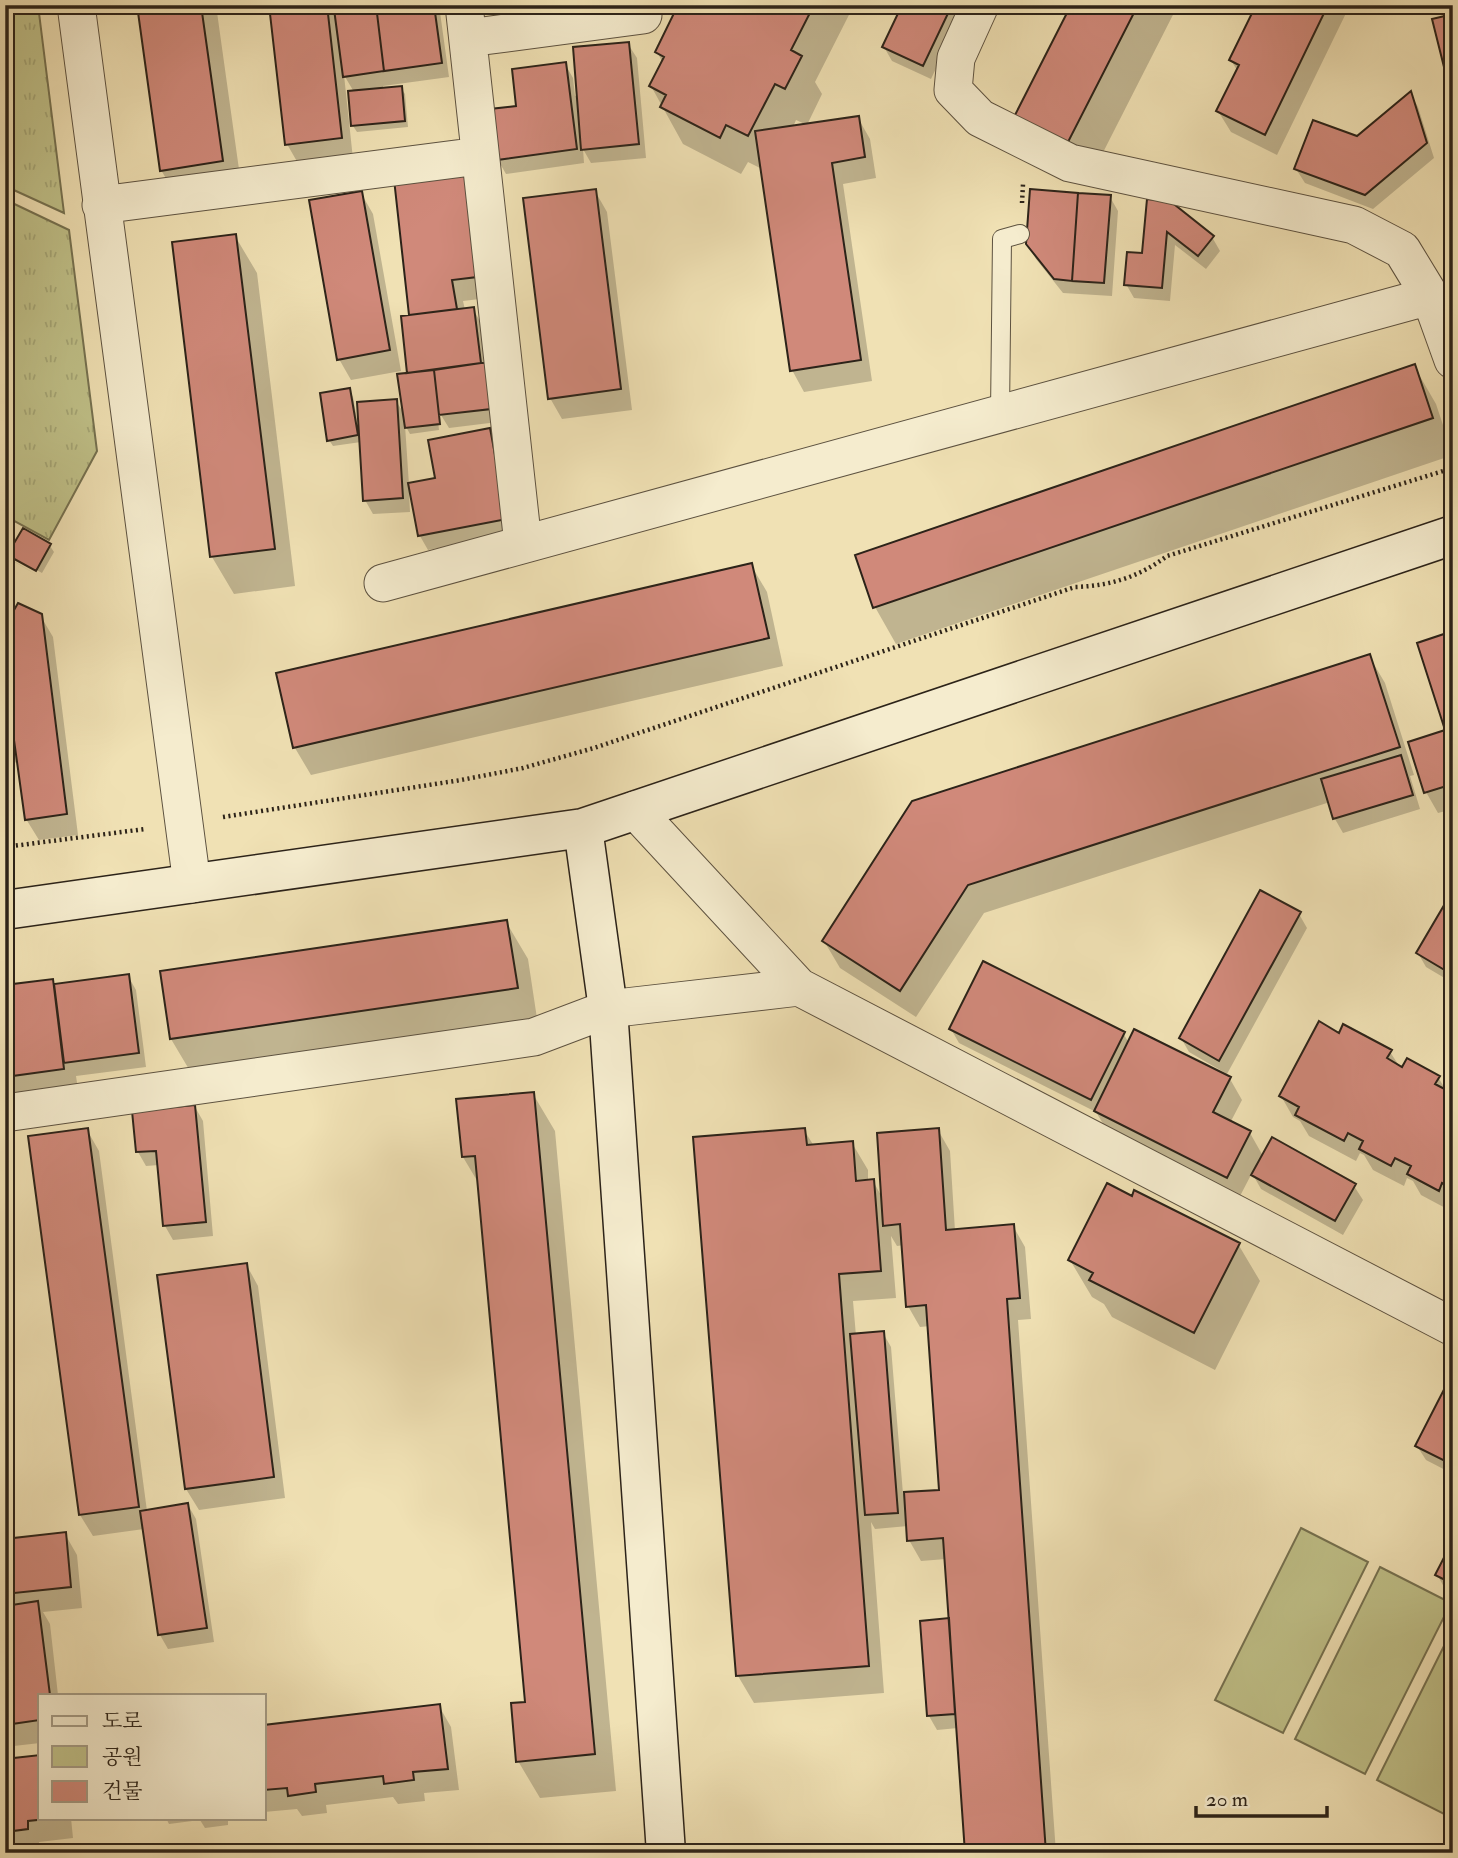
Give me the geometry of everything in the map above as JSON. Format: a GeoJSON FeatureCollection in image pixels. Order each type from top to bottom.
{"type":"FeatureCollection","features":[{"type":"Feature","properties":{"kind":"main road"},"geometry":{"type":"LineString","coordinates":[[5,910],[583,828],[1453,535]]}},
{"type":"Feature","properties":{"kind":"main road"},"geometry":{"type":"LineString","coordinates":[[583,828],[608,1009],[666,1853]]}},
{"type":"Feature","properties":{"kind":"street"},"geometry":{"type":"LineString","coordinates":[[76,5],[192,884]]}},
{"type":"Feature","properties":{"kind":"street"},"geometry":{"type":"LineString","coordinates":[[980,5],[956,58],[953,90],[980,118],[1070,163],[1354,225],[1402,250],[1430,296],[1453,360]]}},
{"type":"Feature","properties":{"kind":"street"},"geometry":{"type":"LineString","coordinates":[[523,544],[466,22],[643,15]]}},
{"type":"Feature","properties":{"kind":"street"},"geometry":{"type":"LineString","coordinates":[[101,205],[479,156]]}},
{"type":"Feature","properties":{"kind":"street"},"geometry":{"type":"LineString","coordinates":[[383,583],[1430,296]]}},
{"type":"Feature","properties":{"kind":"street"},"geometry":{"type":"LineString","coordinates":[[635,810],[799,987],[1453,1327]]}},
{"type":"Feature","properties":{"kind":"street"},"geometry":{"type":"LineString","coordinates":[[5,1113],[534,1037],[608,1009],[799,987]]}},
{"type":"Feature","properties":{"kind":"lane"},"geometry":{"type":"LineString","coordinates":[[1000,413],[1002,239],[1020,234]]}},
{"type":"Feature","properties":{"kind":"path"},"geometry":{"type":"LineString","coordinates":[[5,847],[183,824],[461,780],[546,761],[594,748],[1075,587],[1099,586],[1148,570],[1167,556],[1453,468]]}},
{"type":"Feature","properties":{"kind":"green space"},"geometry":{"type":"Polygon","coordinates":[[[5,5],[38,5],[64,213],[5,186],[5,5]]]}},
{"type":"Feature","properties":{"kind":"green space"},"geometry":{"type":"Polygon","coordinates":[[[6,200],[69,230],[97,451],[49,540],[5,516],[6,200]]]}},
{"type":"Feature","properties":{"kind":"green space"},"geometry":{"type":"Polygon","coordinates":[[[1301,1528],[1368,1562],[1283,1733],[1215,1700],[1301,1528]]]}},
{"type":"Feature","properties":{"kind":"green space"},"geometry":{"type":"Polygon","coordinates":[[[1380,1567],[1451,1603],[1365,1774],[1295,1739],[1380,1567]]]}},
{"type":"Feature","properties":{"kind":"green space"},"geometry":{"type":"Polygon","coordinates":[[[1453,1628],[1453,1807],[1448,1816],[1377,1780],[1453,1628]]]}},
{"type":"Feature","properties":{"kind":"building"},"geometry":{"type":"Polygon","coordinates":[[[137,5],[201,5],[223,161],[160,171],[137,5]]]}},
{"type":"Feature","properties":{"kind":"building"},"geometry":{"type":"Polygon","coordinates":[[[269,5],[327,5],[342,138],[285,145],[269,5]]]}},
{"type":"Feature","properties":{"kind":"building"},"geometry":{"type":"Polygon","coordinates":[[[376,5],[384,71],[343,77],[334,9],[376,5]]]}},
{"type":"Feature","properties":{"kind":"building"},"geometry":{"type":"Polygon","coordinates":[[[376,5],[434,5],[442,63],[384,71],[376,5]]]}},
{"type":"Feature","properties":{"kind":"building"},"geometry":{"type":"Polygon","coordinates":[[[678,5],[814,5],[791,50],[802,56],[785,89],[775,84],[748,136],[726,125],[720,138],[660,107],[666,95],[649,86],[664,57],[655,52],[678,5]]]}},
{"type":"Feature","properties":{"kind":"building"},"geometry":{"type":"Polygon","coordinates":[[[902,5],[952,5],[923,66],[882,47],[902,5]]]}},
{"type":"Feature","properties":{"kind":"building"},"geometry":{"type":"Polygon","coordinates":[[[1071,5],[1138,5],[1067,144],[1014,117],[1071,5]]]}},
{"type":"Feature","properties":{"kind":"building"},"geometry":{"type":"Polygon","coordinates":[[[1256,5],[1328,5],[1265,135],[1216,111],[1239,65],[1229,60],[1256,5]]]}},
{"type":"Feature","properties":{"kind":"building"},"geometry":{"type":"Polygon","coordinates":[[[1453,14],[1453,103],[1432,19],[1453,14]]]}},
{"type":"Feature","properties":{"kind":"building"},"geometry":{"type":"Polygon","coordinates":[[[629,42],[639,144],[581,150],[573,47],[629,42]]]}},
{"type":"Feature","properties":{"kind":"building"},"geometry":{"type":"Polygon","coordinates":[[[566,62],[577,149],[497,160],[490,109],[516,106],[512,69],[566,62]]]}},
{"type":"Feature","properties":{"kind":"building"},"geometry":{"type":"Polygon","coordinates":[[[402,86],[405,121],[351,126],[348,91],[402,86]]]}},
{"type":"Feature","properties":{"kind":"building"},"geometry":{"type":"Polygon","coordinates":[[[1411,91],[1427,143],[1365,195],[1294,169],[1313,120],[1357,136],[1411,91]]]}},
{"type":"Feature","properties":{"kind":"building"},"geometry":{"type":"Polygon","coordinates":[[[859,116],[865,157],[832,163],[861,360],[790,371],[755,131],[859,116]]]}},
{"type":"Feature","properties":{"kind":"building"},"geometry":{"type":"Polygon","coordinates":[[[466,172],[477,277],[452,280],[457,309],[409,315],[394,179],[466,172]]]}},
{"type":"Feature","properties":{"kind":"building"},"geometry":{"type":"Polygon","coordinates":[[[596,189],[621,389],[548,399],[523,198],[596,189]]]}},
{"type":"Feature","properties":{"kind":"building"},"geometry":{"type":"Polygon","coordinates":[[[1030,189],[1078,193],[1072,281],[1054,279],[1026,244],[1030,189]]]}},
{"type":"Feature","properties":{"kind":"building"},"geometry":{"type":"Polygon","coordinates":[[[362,191],[390,350],[337,360],[309,200],[362,191]]]}},
{"type":"Feature","properties":{"kind":"building"},"geometry":{"type":"Polygon","coordinates":[[[1078,193],[1111,195],[1104,283],[1072,281],[1078,193]]]}},
{"type":"Feature","properties":{"kind":"building"},"geometry":{"type":"Polygon","coordinates":[[[1147,199],[1170,201],[1214,236],[1198,256],[1167,232],[1162,288],[1124,285],[1127,252],[1142,253],[1147,199]]]}},
{"type":"Feature","properties":{"kind":"building"},"geometry":{"type":"Polygon","coordinates":[[[236,234],[275,549],[210,557],[172,242],[236,234]]]}},
{"type":"Feature","properties":{"kind":"building"},"geometry":{"type":"Polygon","coordinates":[[[474,307],[481,363],[407,373],[401,316],[474,307]]]}},
{"type":"Feature","properties":{"kind":"building"},"geometry":{"type":"Polygon","coordinates":[[[486,363],[491,409],[439,415],[434,370],[486,363]]]}},
{"type":"Feature","properties":{"kind":"building"},"geometry":{"type":"Polygon","coordinates":[[[1415,364],[1433,418],[873,608],[855,555],[1415,364]]]}},
{"type":"Feature","properties":{"kind":"building"},"geometry":{"type":"Polygon","coordinates":[[[434,370],[440,424],[405,428],[397,374],[434,370]]]}},
{"type":"Feature","properties":{"kind":"building"},"geometry":{"type":"Polygon","coordinates":[[[350,388],[358,435],[327,441],[320,393],[350,388]]]}},
{"type":"Feature","properties":{"kind":"building"},"geometry":{"type":"Polygon","coordinates":[[[397,399],[403,498],[363,501],[357,402],[397,399]]]}},
{"type":"Feature","properties":{"kind":"building"},"geometry":{"type":"Polygon","coordinates":[[[490,428],[507,519],[418,536],[408,483],[435,478],[428,440],[490,428]]]}},
{"type":"Feature","properties":{"kind":"building"},"geometry":{"type":"Polygon","coordinates":[[[23,528],[51,544],[36,571],[7,555],[23,528]]]}},
{"type":"Feature","properties":{"kind":"building"},"geometry":{"type":"Polygon","coordinates":[[[752,563],[769,638],[293,748],[276,673],[752,563]]]}},
{"type":"Feature","properties":{"kind":"building"},"geometry":{"type":"Polygon","coordinates":[[[18,603],[42,614],[67,814],[25,820],[14,740],[5,741],[5,626],[18,603]]]}},
{"type":"Feature","properties":{"kind":"building"},"geometry":{"type":"Polygon","coordinates":[[[1453,631],[1453,784],[1424,793],[1408,742],[1445,730],[1417,643],[1453,631]]]}},
{"type":"Feature","properties":{"kind":"building"},"geometry":{"type":"Polygon","coordinates":[[[1370,654],[1400,747],[968,885],[900,991],[822,941],[912,801],[1370,654]]]}},
{"type":"Feature","properties":{"kind":"building"},"geometry":{"type":"Polygon","coordinates":[[[1401,755],[1413,795],[1333,819],[1321,779],[1401,755]]]}},
{"type":"Feature","properties":{"kind":"building"},"geometry":{"type":"Polygon","coordinates":[[[1260,890],[1301,912],[1219,1061],[1179,1038],[1260,890]]]}},
{"type":"Feature","properties":{"kind":"building"},"geometry":{"type":"Polygon","coordinates":[[[1453,890],[1453,975],[1416,953],[1453,890]]]}},
{"type":"Feature","properties":{"kind":"building"},"geometry":{"type":"Polygon","coordinates":[[[507,920],[518,988],[170,1039],[160,971],[507,920]]]}},
{"type":"Feature","properties":{"kind":"building"},"geometry":{"type":"Polygon","coordinates":[[[983,961],[1125,1032],[1091,1100],[949,1029],[983,961]]]}},
{"type":"Feature","properties":{"kind":"building"},"geometry":{"type":"Polygon","coordinates":[[[129,974],[139,1053],[64,1063],[54,984],[129,974]]]}},
{"type":"Feature","properties":{"kind":"building"},"geometry":{"type":"Polygon","coordinates":[[[53,979],[64,1069],[5,1077],[5,985],[53,979]]]}},
{"type":"Feature","properties":{"kind":"building"},"geometry":{"type":"Polygon","coordinates":[[[1319,1021],[1339,1033],[1343,1024],[1392,1050],[1387,1058],[1402,1067],[1407,1058],[1440,1076],[1435,1084],[1450,1092],[1453,1087],[1453,1189],[1442,1183],[1439,1191],[1407,1174],[1411,1166],[1395,1158],[1391,1166],[1359,1149],[1363,1141],[1348,1133],[1344,1141],[1295,1115],[1299,1107],[1279,1096],[1319,1021]]]}},
{"type":"Feature","properties":{"kind":"building"},"geometry":{"type":"Polygon","coordinates":[[[1134,1029],[1231,1077],[1213,1112],[1251,1131],[1227,1178],[1094,1111],[1134,1029]]]}},
{"type":"Feature","properties":{"kind":"building"},"geometry":{"type":"Polygon","coordinates":[[[534,1092],[595,1754],[516,1762],[511,1703],[525,1702],[475,1156],[462,1157],[456,1099],[534,1092]]]}},
{"type":"Feature","properties":{"kind":"building"},"geometry":{"type":"Polygon","coordinates":[[[195,1105],[206,1222],[163,1226],[156,1151],[136,1152],[132,1111],[195,1105]]]}},
{"type":"Feature","properties":{"kind":"building"},"geometry":{"type":"Polygon","coordinates":[[[88,1128],[139,1507],[79,1515],[28,1136],[88,1128]]]}},
{"type":"Feature","properties":{"kind":"building"},"geometry":{"type":"Polygon","coordinates":[[[805,1128],[807,1145],[853,1141],[856,1181],[874,1179],[881,1271],[839,1274],[869,1666],[736,1676],[693,1137],[805,1128]]]}},
{"type":"Feature","properties":{"kind":"building"},"geometry":{"type":"Polygon","coordinates":[[[939,1128],[946,1230],[1014,1224],[1020,1298],[1007,1299],[1046,1853],[965,1853],[943,1538],[907,1541],[904,1492],[939,1490],[926,1305],[906,1307],[900,1224],[883,1226],[877,1133],[939,1128]]]}},
{"type":"Feature","properties":{"kind":"building"},"geometry":{"type":"Polygon","coordinates":[[[1272,1137],[1356,1184],[1335,1221],[1251,1175],[1272,1137]]]}},
{"type":"Feature","properties":{"kind":"building"},"geometry":{"type":"Polygon","coordinates":[[[1107,1183],[1132,1196],[1134,1190],[1240,1243],[1194,1333],[1089,1280],[1093,1273],[1068,1260],[1107,1183]]]}},
{"type":"Feature","properties":{"kind":"building"},"geometry":{"type":"Polygon","coordinates":[[[247,1263],[274,1477],[185,1489],[157,1275],[247,1263]]]}},
{"type":"Feature","properties":{"kind":"building"},"geometry":{"type":"Polygon","coordinates":[[[884,1331],[898,1513],[865,1515],[850,1334],[884,1331]]]}},
{"type":"Feature","properties":{"kind":"building"},"geometry":{"type":"Polygon","coordinates":[[[1453,1372],[1453,1465],[1415,1446],[1453,1372]]]}},
{"type":"Feature","properties":{"kind":"building"},"geometry":{"type":"Polygon","coordinates":[[[188,1503],[207,1628],[158,1635],[140,1511],[188,1503]]]}},
{"type":"Feature","properties":{"kind":"building"},"geometry":{"type":"Polygon","coordinates":[[[66,1532],[71,1587],[5,1594],[5,1539],[66,1532]]]}},
{"type":"Feature","properties":{"kind":"building"},"geometry":{"type":"Polygon","coordinates":[[[1453,1540],[1453,1584],[1435,1575],[1453,1540]]]}},
{"type":"Feature","properties":{"kind":"building"},"geometry":{"type":"Polygon","coordinates":[[[38,1601],[50,1694],[38,1694],[38,1720],[5,1725],[5,1606],[38,1601]]]}},
{"type":"Feature","properties":{"kind":"building"},"geometry":{"type":"Polygon","coordinates":[[[949,1618],[955,1714],[927,1716],[920,1621],[949,1618]]]}},
{"type":"Feature","properties":{"kind":"building"},"geometry":{"type":"Polygon","coordinates":[[[440,1704],[448,1769],[413,1772],[414,1780],[384,1784],[383,1776],[315,1784],[316,1792],[288,1796],[287,1788],[266,1790],[266,1725],[440,1704]]]}},
{"type":"Feature","properties":{"kind":"building"},"geometry":{"type":"Polygon","coordinates":[[[38,1755],[38,1820],[28,1821],[28,1829],[5,1832],[5,1759],[38,1755]]]}}]}
